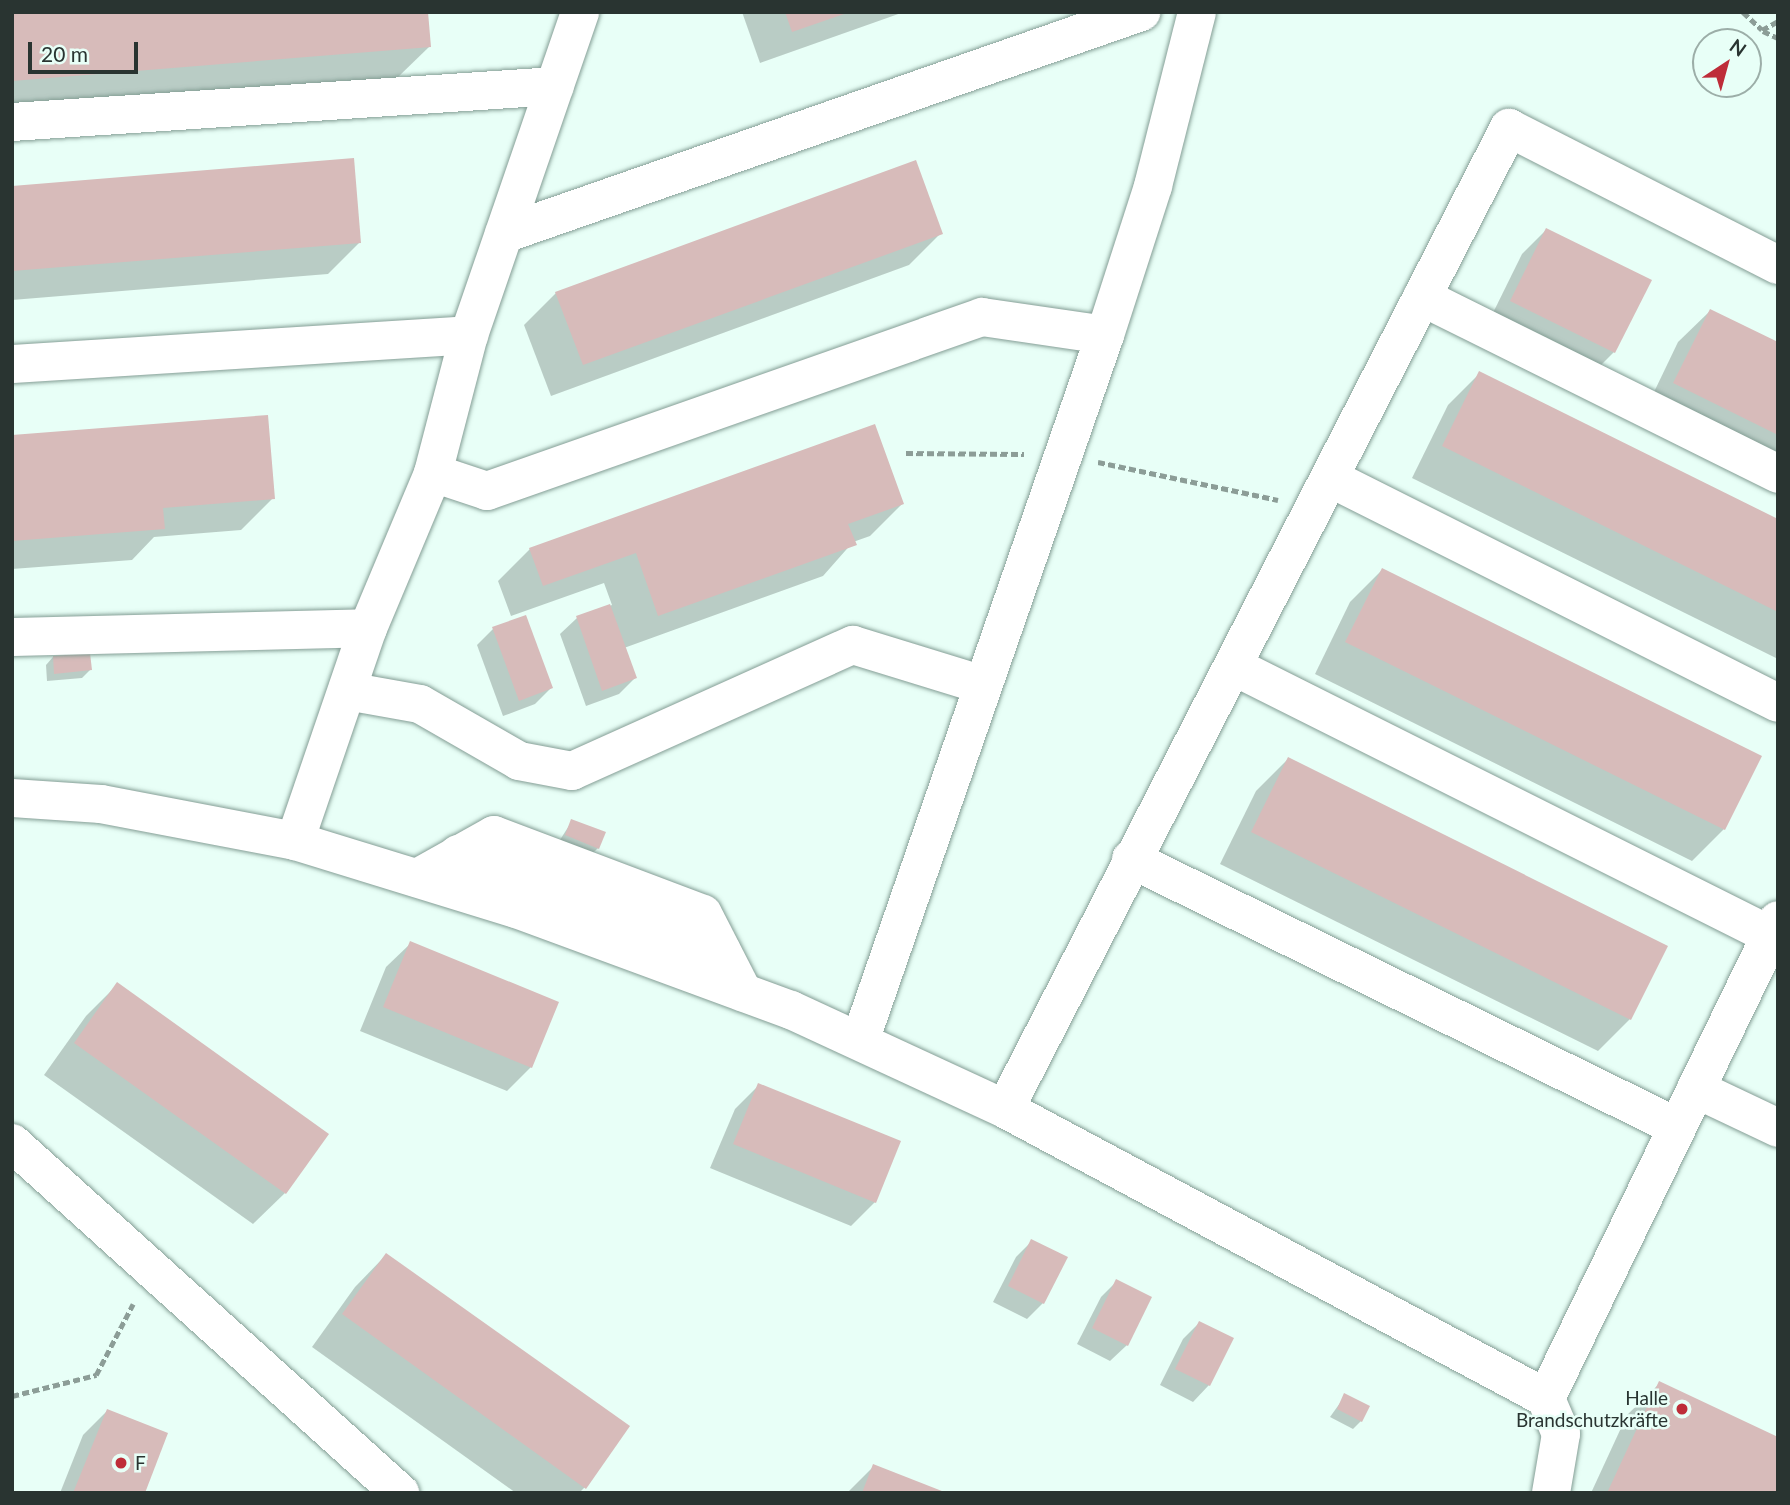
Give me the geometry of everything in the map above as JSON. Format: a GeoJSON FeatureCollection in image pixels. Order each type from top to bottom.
{"type":"FeatureCollection","features":[{"type":"Feature","properties":{"kind":"lane"},"geometry":{"type":"LineString","coordinates":[[295,841],[368,628],[433,473],[469,335],[580,12]]}},
{"type":"Feature","properties":{"kind":"lane"},"geometry":{"type":"LineString","coordinates":[[504,234],[1141,12]]}},
{"type":"Feature","properties":{"kind":"lane"},"geometry":{"type":"LineString","coordinates":[[860,1041],[1105,335],[1153,186],[1197,12]]}},
{"type":"Feature","properties":{"kind":"lane"},"geometry":{"type":"LineString","coordinates":[[12,122],[555,86]]}},
{"type":"Feature","properties":{"kind":"lane"},"geometry":{"type":"LineString","coordinates":[[1005,1109],[1130,859],[1233,666],[1509,128],[1778,265]]}},
{"type":"Feature","properties":{"kind":"lane"},"geometry":{"type":"LineString","coordinates":[[1422,297],[1778,474]]}},
{"type":"Feature","properties":{"kind":"lane"},"geometry":{"type":"LineString","coordinates":[[433,473],[487,491],[982,317],[1105,335]]}},
{"type":"Feature","properties":{"kind":"lane"},"geometry":{"type":"LineString","coordinates":[[12,364],[469,335]]}},
{"type":"Feature","properties":{"kind":"lane"},"geometry":{"type":"LineString","coordinates":[[1330,478],[1778,703]]}},
{"type":"Feature","properties":{"kind":"lane"},"geometry":{"type":"LineString","coordinates":[[12,637],[368,628]]}},
{"type":"Feature","properties":{"kind":"lane"},"geometry":{"type":"LineString","coordinates":[[346,691],[420,704],[519,761],[572,771],[853,645],[983,685]]}},
{"type":"Feature","properties":{"kind":"lane"},"geometry":{"type":"LineString","coordinates":[[1233,666],[1774,927],[1546,1398]]}},
{"type":"Feature","properties":{"kind":"lane"},"geometry":{"type":"LineString","coordinates":[[12,798],[101,804],[295,841],[516,909],[743,992],[860,1041],[1005,1109],[1546,1398],[1562,1434],[1550,1493]]}},
{"type":"Feature","properties":{"kind":"lane"},"geometry":{"type":"LineString","coordinates":[[417,878],[458,854],[722,951],[743,992]]}},
{"type":"Feature","properties":{"kind":"lane"},"geometry":{"type":"LineString","coordinates":[[1130,859],[1677,1127]]}},
{"type":"Feature","properties":{"kind":"lane"},"geometry":{"type":"LineString","coordinates":[[1696,1089],[1778,1128]]}},
{"type":"Feature","properties":{"kind":"lane"},"geometry":{"type":"LineString","coordinates":[[12,1143],[150,1271],[400,1493]]}},
{"type":"Feature","properties":{"kind":"path"},"geometry":{"type":"LineString","coordinates":[[1743,12],[1760,28]]}},
{"type":"Feature","properties":{"kind":"path"},"geometry":{"type":"LineString","coordinates":[[1762,30],[1778,21]]}},
{"type":"Feature","properties":{"kind":"path"},"geometry":{"type":"LineString","coordinates":[[1762,30],[1778,38]]}},
{"type":"Feature","properties":{"kind":"path"},"geometry":{"type":"LineString","coordinates":[[906,453],[1063,455],[1278,500],[1311,514]]}},
{"type":"Feature","properties":{"kind":"path"},"geometry":{"type":"LineString","coordinates":[[12,1396],[96,1375],[150,1271]]}},
{"type":"Feature","properties":{"kind":"building"},"geometry":{"type":"Polygon","coordinates":[[[12,12],[428,12],[431,47],[12,81],[12,12]]]}},
{"type":"Feature","properties":{"kind":"building"},"geometry":{"type":"Polygon","coordinates":[[[785,12],[847,12],[847,13],[792,32],[785,12]]]}},
{"type":"Feature","properties":{"kind":"building"},"geometry":{"type":"Polygon","coordinates":[[[354,158],[361,243],[12,271],[12,186],[354,158]]]}},
{"type":"Feature","properties":{"kind":"building"},"geometry":{"type":"Polygon","coordinates":[[[916,160],[943,234],[583,365],[555,292],[916,160]]]}},
{"type":"Feature","properties":{"kind":"building"},"geometry":{"type":"Polygon","coordinates":[[[1546,228],[1652,280],[1615,353],[1510,301],[1546,228]]]}},
{"type":"Feature","properties":{"kind":"building"},"geometry":{"type":"Polygon","coordinates":[[[1710,309],[1778,342],[1778,435],[1673,383],[1710,309]]]}},
{"type":"Feature","properties":{"kind":"building"},"geometry":{"type":"Polygon","coordinates":[[[1479,371],[1778,519],[1778,612],[1442,446],[1479,371]]]}},
{"type":"Feature","properties":{"kind":"building"},"geometry":{"type":"Polygon","coordinates":[[[268,415],[275,499],[163,508],[165,529],[12,541],[12,435],[268,415]]]}},
{"type":"Feature","properties":{"kind":"building"},"geometry":{"type":"Polygon","coordinates":[[[875,424],[904,504],[848,524],[857,545],[658,616],[636,553],[543,586],[529,548],[875,424]]]}},
{"type":"Feature","properties":{"kind":"building"},"geometry":{"type":"Polygon","coordinates":[[[1382,568],[1762,756],[1725,830],[1345,642],[1382,568]]]}},
{"type":"Feature","properties":{"kind":"building"},"geometry":{"type":"Polygon","coordinates":[[[610,604],[637,678],[602,691],[576,616],[610,604]]]}},
{"type":"Feature","properties":{"kind":"building"},"geometry":{"type":"Polygon","coordinates":[[[526,615],[553,688],[519,701],[492,627],[526,615]]]}},
{"type":"Feature","properties":{"kind":"building"},"geometry":{"type":"Polygon","coordinates":[[[90,653],[92,670],[54,674],[53,656],[90,653]]]}},
{"type":"Feature","properties":{"kind":"building"},"geometry":{"type":"Polygon","coordinates":[[[1288,757],[1668,946],[1631,1020],[1251,832],[1288,757]]]}},
{"type":"Feature","properties":{"kind":"building"},"geometry":{"type":"Polygon","coordinates":[[[571,819],[606,832],[599,849],[565,835],[571,819]]]}},
{"type":"Feature","properties":{"kind":"building"},"geometry":{"type":"Polygon","coordinates":[[[410,941],[559,1002],[532,1068],[383,1007],[410,941]]]}},
{"type":"Feature","properties":{"kind":"building"},"geometry":{"type":"Polygon","coordinates":[[[117,982],[329,1134],[286,1194],[74,1043],[117,982]]]}},
{"type":"Feature","properties":{"kind":"building"},"geometry":{"type":"Polygon","coordinates":[[[758,1083],[901,1141],[876,1203],[733,1144],[758,1083]]]}},
{"type":"Feature","properties":{"kind":"building"},"geometry":{"type":"Polygon","coordinates":[[[1031,1239],[1068,1257],[1044,1304],[1008,1286],[1031,1239]]]}},
{"type":"Feature","properties":{"kind":"building"},"geometry":{"type":"Polygon","coordinates":[[[386,1253],[630,1426],[586,1489],[342,1314],[386,1253]]]}},
{"type":"Feature","properties":{"kind":"building"},"geometry":{"type":"Polygon","coordinates":[[[1116,1279],[1152,1297],[1128,1346],[1092,1328],[1116,1279]]]}},
{"type":"Feature","properties":{"kind":"building"},"geometry":{"type":"Polygon","coordinates":[[[1199,1321],[1234,1338],[1210,1386],[1175,1369],[1199,1321]]]}},
{"type":"Feature","properties":{"kind":"building","name":"Halle Brandschutzkräfte"},"geometry":{"type":"Polygon","coordinates":[[[1659,1381],[1778,1437],[1778,1493],[1607,1493],[1659,1381]]]}},
{"type":"Feature","properties":{"kind":"building"},"geometry":{"type":"Polygon","coordinates":[[[1344,1393],[1370,1406],[1362,1422],[1337,1409],[1344,1393]]]}},
{"type":"Feature","properties":{"kind":"building","name":"F"},"geometry":{"type":"Polygon","coordinates":[[[107,1409],[168,1433],[145,1493],[73,1493],[107,1409]]]}},
{"type":"Feature","properties":{"kind":"building"},"geometry":{"type":"Polygon","coordinates":[[[873,1464],[947,1493],[862,1493],[873,1464]]]}},
{"type":"Feature","properties":{"kind":"place","name":"Halle Brandschutzkräfte"},"geometry":{"type":"Point","coordinates":[1682,1409]}},
{"type":"Feature","properties":{"kind":"place","name":"F"},"geometry":{"type":"Point","coordinates":[121,1463]}}]}
